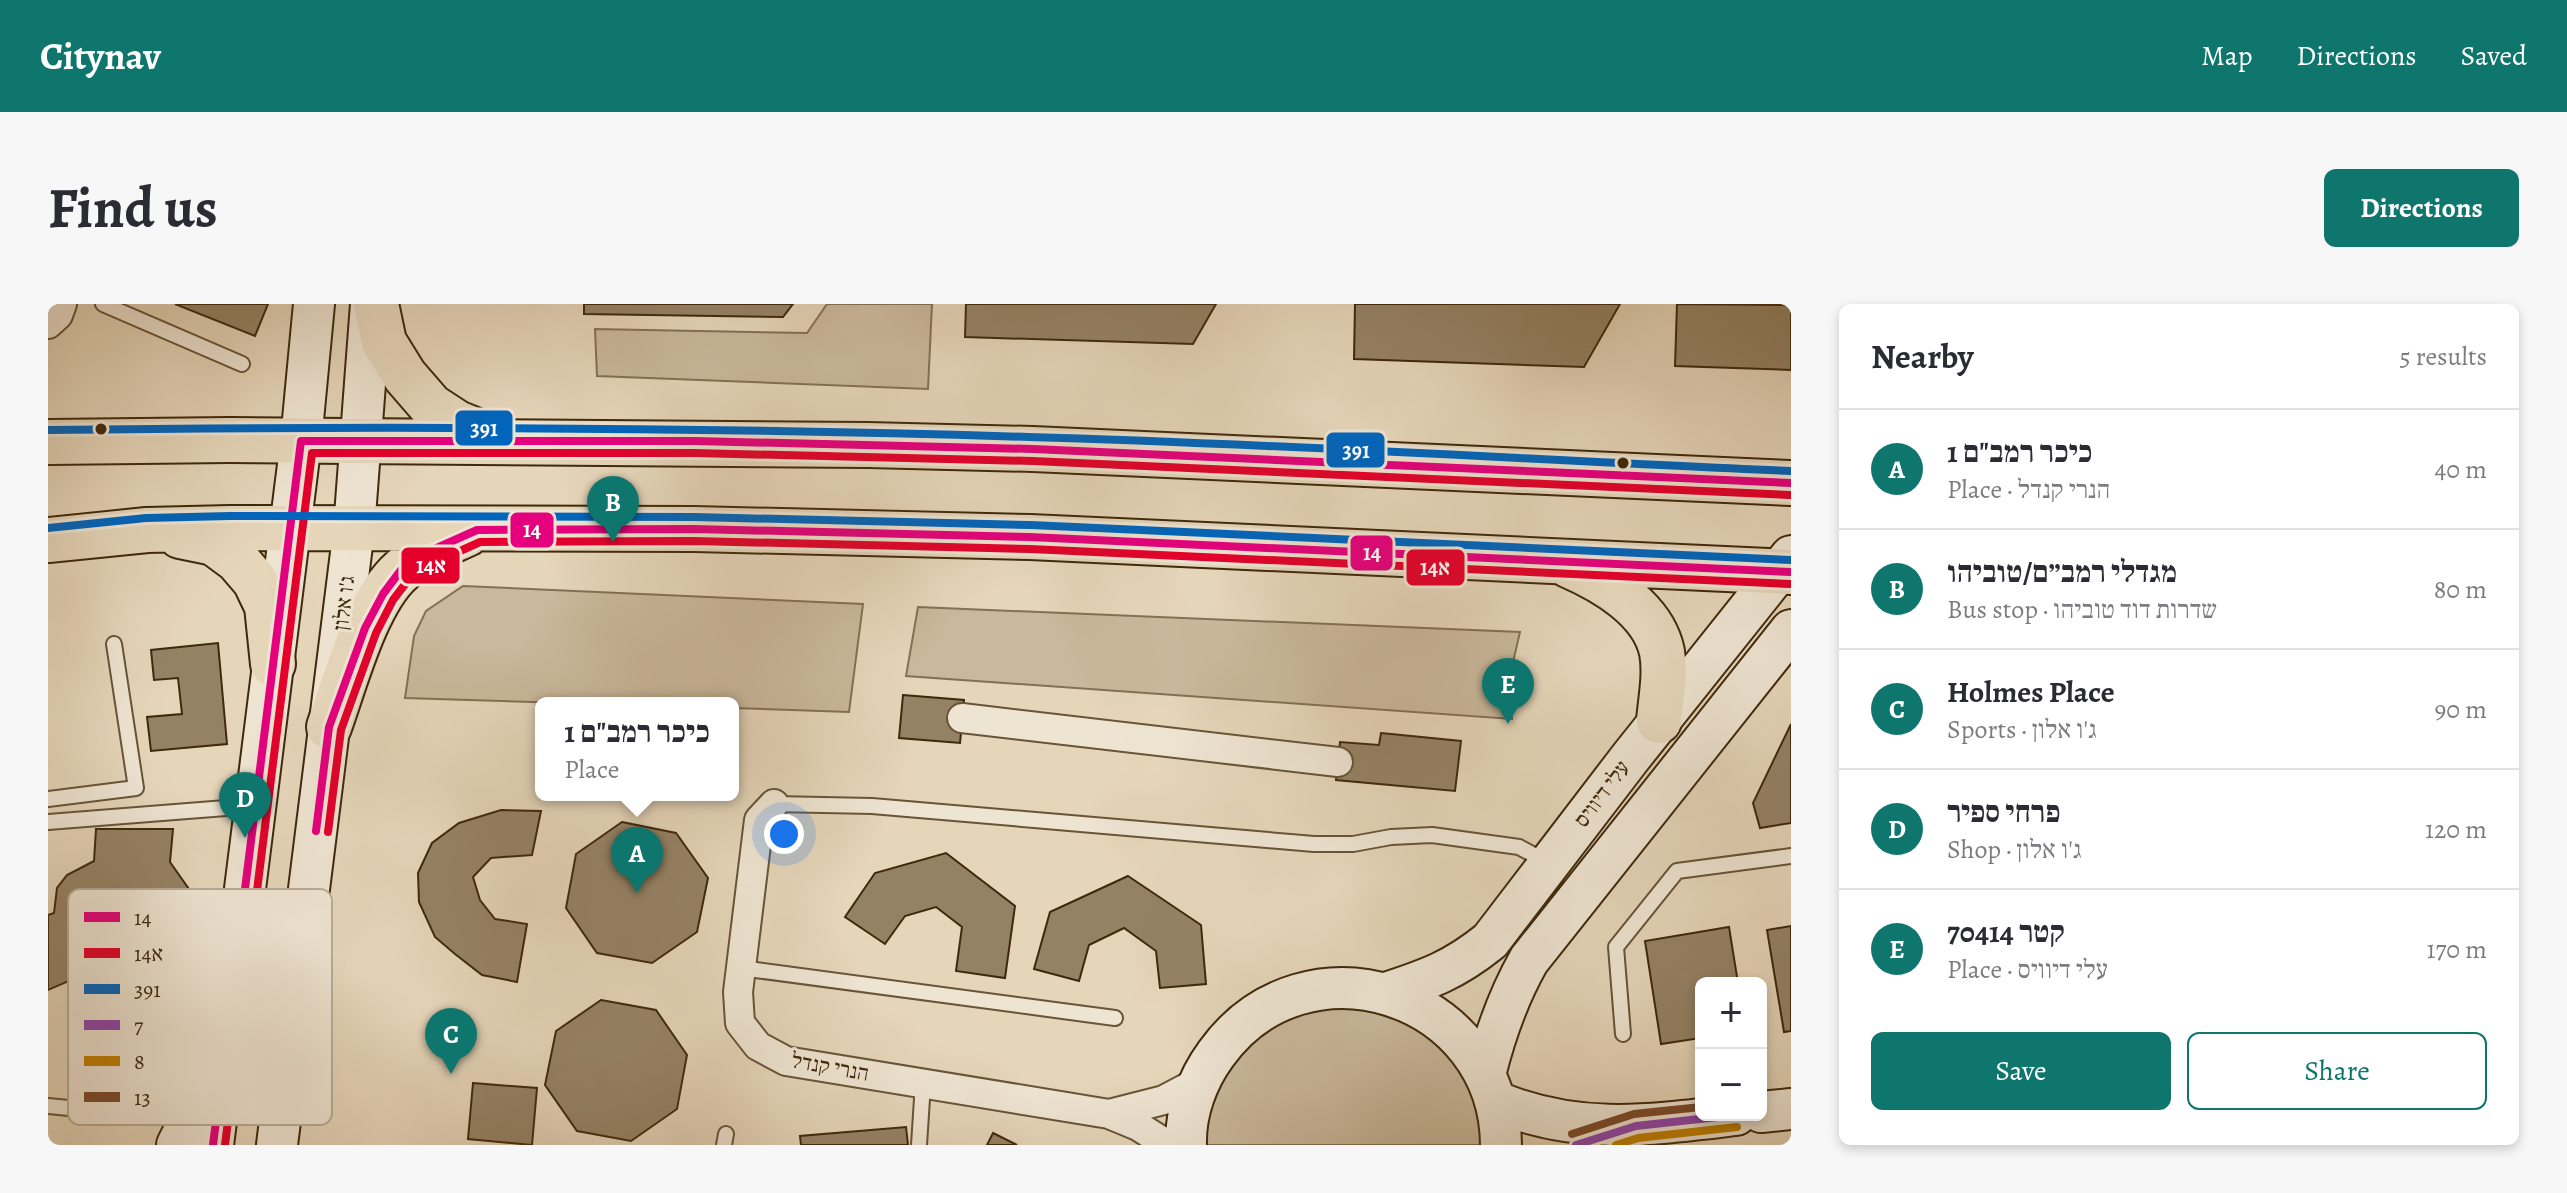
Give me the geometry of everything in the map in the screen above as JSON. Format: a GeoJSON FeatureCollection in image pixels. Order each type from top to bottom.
{"type":"FeatureCollection","features":[{"type":"Feature","properties":{"kind":"highway"},"geometry":{"type":"LineString","coordinates":[[374,304],[384,342],[405,376],[431,406],[457,423],[506,442]]}},
{"type":"Feature","properties":{"kind":"highway"},"geometry":{"type":"LineString","coordinates":[[48,442],[695,441],[1033,449],[1791,483]]}},
{"type":"Feature","properties":{"kind":"highway"},"geometry":{"type":"LineString","coordinates":[[48,540],[147,530],[694,529],[1030,537],[1559,561],[1787,567]]}},
{"type":"Feature","properties":{"kind":"highway"},"geometry":{"type":"LineString","coordinates":[[147,530],[214,543],[237,560],[255,581],[267,606],[273,664]]}},
{"type":"Feature","properties":{"kind":"highway"},"geometry":{"type":"LineString","coordinates":[[329,727],[365,628],[383,594],[401,570],[430,551],[477,530]]}},
{"type":"Feature","properties":{"kind":"highway"},"geometry":{"type":"LineString","coordinates":[[1559,561],[1613,589],[1649,623],[1662,651],[1664,673],[1659,721]]}},
{"type":"Feature","properties":{"kind":"street"},"geometry":{"type":"LineString","coordinates":[[48,324],[58,315],[62,304]]}},
{"type":"Feature","properties":{"kind":"street"},"geometry":{"type":"LineString","coordinates":[[245,889],[301,441],[314,304]]}},
{"type":"Feature","properties":{"kind":"street","name":"ג'ו אלון"},"geometry":{"type":"LineString","coordinates":[[309,889],[354,529],[374,304]]}},
{"type":"Feature","properties":{"kind":"street","name":"עלי דיוויס"},"geometry":{"type":"LineString","coordinates":[[1386,993],[1464,963],[1490,941],[1659,721],[1787,567]]}},
{"type":"Feature","properties":{"kind":"street","name":"עלי דיוויס"},"geometry":{"type":"LineString","coordinates":[[1490,1088],[1495,1034],[1511,993],[1529,960],[1791,630]]}},
{"type":"Feature","properties":{"kind":"street"},"geometry":{"type":"LineString","coordinates":[[962,718],[1338,762]]}},
{"type":"Feature","properties":{"kind":"street","name":"הנרי קנדל"},"geometry":{"type":"LineString","coordinates":[[774,804],[759,820],[738,992],[740,1023],[758,1046],[786,1061],[1109,1114],[1138,1126],[1168,1145]]}},
{"type":"Feature","properties":{"kind":"street"},"geometry":{"type":"LineString","coordinates":[[1186,1145],[1190,1111],[1200,1081],[1223,1044],[1241,1026],[1285,999],[1309,991],[1357,988],[1406,1000],[1443,1022],[1460,1039],[1490,1088],[1501,1145]]}},
{"type":"Feature","properties":{"kind":"street","name":"הנרי קנדל"},"geometry":{"type":"LineString","coordinates":[[1109,1114],[1164,1100],[1200,1081]]}},
{"type":"Feature","properties":{"kind":"street"},"geometry":{"type":"LineString","coordinates":[[1490,1088],[1524,1114],[1553,1121],[1636,1126],[1695,1120]]}},
{"type":"Feature","properties":{"kind":"street"},"geometry":{"type":"LineString","coordinates":[[1767,1111],[1791,1109]]}},
{"type":"Feature","properties":{"kind":"street"},"geometry":{"type":"LineString","coordinates":[[177,1145],[187,1125]]}},
{"type":"Feature","properties":{"kind":"street"},"geometry":{"type":"LineString","coordinates":[[213,1145],[215,1125]]}},
{"type":"Feature","properties":{"kind":"street"},"geometry":{"type":"LineString","coordinates":[[1576,1145],[1636,1126]]}},
{"type":"Feature","properties":{"kind":"lane"},"geometry":{"type":"LineString","coordinates":[[103,304],[242,364]]}},
{"type":"Feature","properties":{"kind":"lane"},"geometry":{"type":"LineString","coordinates":[[48,799],[136,788],[114,644]]}},
{"type":"Feature","properties":{"kind":"lane"},"geometry":{"type":"LineString","coordinates":[[774,804],[872,806],[1314,844],[1353,844],[1391,837],[1432,835],[1519,847],[1549,863]]}},
{"type":"Feature","properties":{"kind":"lane"},"geometry":{"type":"LineString","coordinates":[[48,822],[255,806]]}},
{"type":"Feature","properties":{"kind":"lane"},"geometry":{"type":"LineString","coordinates":[[1623,1034],[1616,947],[1677,871],[1791,856]]}},
{"type":"Feature","properties":{"kind":"lane"},"geometry":{"type":"LineString","coordinates":[[741,968],[1115,1018]]}},
{"type":"Feature","properties":{"kind":"lane"},"geometry":{"type":"LineString","coordinates":[[919,1145],[923,1083]]}},
{"type":"Feature","properties":{"kind":"lane"},"geometry":{"type":"LineString","coordinates":[[48,1106],[68,1108]]}},
{"type":"Feature","properties":{"kind":"shaded area"},"geometry":{"type":"Polygon","coordinates":[[[827,304],[932,304],[928,389],[597,376],[595,329],[807,333],[827,304]]]}},
{"type":"Feature","properties":{"kind":"shaded area"},"geometry":{"type":"Polygon","coordinates":[[[463,586],[863,604],[849,712],[739,708],[739,697],[535,697],[535,702],[405,698],[414,636],[426,611],[463,586]]]}},
{"type":"Feature","properties":{"kind":"shaded area"},"geometry":{"type":"Polygon","coordinates":[[[918,607],[1520,632],[1507,688],[1512,719],[906,676],[918,607]]]}},
{"type":"Feature","properties":{"kind":"shaded area"},"geometry":{"type":"Polygon","coordinates":[[[1372,1005],[1436,1037],[1477,1095],[1484,1145],[1202,1145],[1209,1097],[1258,1031],[1295,1011],[1372,1005]]]}},
{"type":"Feature","properties":{"kind":"building"},"geometry":{"type":"Polygon","coordinates":[[[175,304],[268,304],[255,336],[175,304]]]}},
{"type":"Feature","properties":{"kind":"building"},"geometry":{"type":"Polygon","coordinates":[[[584,304],[793,304],[783,317],[584,314],[584,304]]]}},
{"type":"Feature","properties":{"kind":"building"},"geometry":{"type":"Polygon","coordinates":[[[966,304],[1216,304],[1193,344],[965,337],[966,304]]]}},
{"type":"Feature","properties":{"kind":"building"},"geometry":{"type":"Polygon","coordinates":[[[1355,304],[1620,304],[1584,367],[1354,359],[1355,304]]]}},
{"type":"Feature","properties":{"kind":"building"},"geometry":{"type":"Polygon","coordinates":[[[1677,304],[1791,305],[1791,370],[1675,366],[1677,304]]]}},
{"type":"Feature","properties":{"kind":"building"},"geometry":{"type":"Polygon","coordinates":[[[218,643],[227,744],[151,751],[147,717],[182,714],[178,678],[154,680],[151,650],[218,643]]]}},
{"type":"Feature","properties":{"kind":"building"},"geometry":{"type":"Polygon","coordinates":[[[903,695],[964,700],[960,743],[899,738],[903,695]]]}},
{"type":"Feature","properties":{"kind":"building"},"geometry":{"type":"Polygon","coordinates":[[[1791,724],[1791,823],[1760,828],[1753,803],[1791,724]]]}},
{"type":"Feature","properties":{"kind":"building"},"geometry":{"type":"Polygon","coordinates":[[[1381,733],[1461,741],[1455,791],[1336,780],[1340,742],[1379,745],[1381,733]]]}},
{"type":"Feature","properties":{"kind":"building"},"geometry":{"type":"Polygon","coordinates":[[[501,810],[541,811],[532,855],[491,858],[473,877],[480,900],[495,919],[527,924],[517,982],[482,975],[455,954],[435,937],[419,902],[418,873],[432,843],[459,823],[501,810]]]}},
{"type":"Feature","properties":{"kind":"building"},"geometry":{"type":"Polygon","coordinates":[[[622,822],[676,833],[708,878],[697,932],[652,963],[597,953],[566,908],[576,854],[622,822]]]}},
{"type":"Feature","properties":{"kind":"building"},"geometry":{"type":"Polygon","coordinates":[[[96,829],[173,829],[170,862],[189,889],[68,889],[68,981],[48,990],[48,915],[54,913],[57,888],[67,875],[94,861],[96,829]]]}},
{"type":"Feature","properties":{"kind":"building"},"geometry":{"type":"Polygon","coordinates":[[[946,853],[1015,906],[1005,978],[956,971],[962,927],[936,907],[905,916],[885,944],[845,917],[875,873],[946,853]]]}},
{"type":"Feature","properties":{"kind":"building"},"geometry":{"type":"Polygon","coordinates":[[[1128,876],[1201,925],[1206,984],[1160,988],[1156,951],[1124,928],[1089,945],[1079,981],[1034,969],[1050,912],[1128,876]]]}},
{"type":"Feature","properties":{"kind":"building"},"geometry":{"type":"Polygon","coordinates":[[[1791,926],[1791,1031],[1784,1032],[1767,930],[1791,926]]]}},
{"type":"Feature","properties":{"kind":"building"},"geometry":{"type":"Polygon","coordinates":[[[1729,927],[1737,977],[1695,977],[1695,1039],[1661,1044],[1645,941],[1729,927]]]}},
{"type":"Feature","properties":{"kind":"building"},"geometry":{"type":"Polygon","coordinates":[[[601,1000],[656,1010],[687,1055],[677,1109],[631,1141],[577,1131],[545,1085],[556,1031],[601,1000]]]}},
{"type":"Feature","properties":{"kind":"building"},"geometry":{"type":"Polygon","coordinates":[[[473,1083],[537,1088],[532,1145],[468,1139],[473,1083]]]}},
{"type":"Feature","properties":{"kind":"building"},"geometry":{"type":"Polygon","coordinates":[[[906,1127],[908,1145],[801,1145],[800,1136],[906,1127]]]}},
{"type":"Feature","properties":{"kind":"building"},"geometry":{"type":"Polygon","coordinates":[[[993,1133],[1017,1145],[987,1145],[993,1133]]]}},
{"type":"Feature","properties":{"kind":"transit line","name":"391"},"geometry":{"type":"LineString","coordinates":[[48,430],[538,428],[784,431],[1124,440],[1791,471]]}},
{"type":"Feature","properties":{"kind":"transit line","name":"14"},"geometry":{"type":"LineString","coordinates":[[245,889],[301,441],[695,441],[1033,449],[1791,483]]}},
{"type":"Feature","properties":{"kind":"transit line","name":"14א"},"geometry":{"type":"LineString","coordinates":[[257,889],[312,453],[695,453],[1033,461],[1790,495]]}},
{"type":"Feature","properties":{"kind":"transit line","name":"391"},"geometry":{"type":"LineString","coordinates":[[48,528],[146,518],[230,516],[694,517],[1031,525],[1791,560]]}},
{"type":"Feature","properties":{"kind":"transit line","name":"14"},"geometry":{"type":"LineString","coordinates":[[316,831],[329,727],[365,628],[383,594],[401,570],[430,551],[477,530],[694,529],[1030,537],[1791,572]]}},
{"type":"Feature","properties":{"kind":"transit line","name":"14א"},"geometry":{"type":"LineString","coordinates":[[328,832],[341,730],[376,633],[393,600],[409,579],[436,562],[480,542],[694,541],[1030,549],[1790,584]]}},
{"type":"Feature","properties":{"kind":"transit line","name":"13"},"geometry":{"type":"LineString","coordinates":[[1572,1134],[1634,1114],[1695,1108]]}},
{"type":"Feature","properties":{"kind":"transit line","name":"7"},"geometry":{"type":"LineString","coordinates":[[1576,1145],[1636,1126],[1695,1120]]}},
{"type":"Feature","properties":{"kind":"transit line","name":"14"},"geometry":{"type":"LineString","coordinates":[[213,1145],[216,1125]]}},
{"type":"Feature","properties":{"kind":"transit line","name":"14א"},"geometry":{"type":"LineString","coordinates":[[225,1145],[228,1125]]}},
{"type":"Feature","properties":{"kind":"transit line","name":"8"},"geometry":{"type":"LineString","coordinates":[[1616,1145],[1638,1138],[1737,1127]]}},
{"type":"Feature","properties":{"kind":"place","name":"מגדלי רמב״ם/טוביהו"},"geometry":{"type":"Point","coordinates":[613,542]}},
{"type":"Feature","properties":{"kind":"place","name":"קטר 70414"},"geometry":{"type":"Point","coordinates":[1508,724]}},
{"type":"Feature","properties":{"kind":"place","name":"פרחי ספיר"},"geometry":{"type":"Point","coordinates":[245,838]}},
{"type":"Feature","properties":{"kind":"place","name":"כיכר רמב\"ם 1"},"geometry":{"type":"Point","coordinates":[637,893]}},
{"type":"Feature","properties":{"kind":"place","name":"Holmes Place"},"geometry":{"type":"Point","coordinates":[451,1074]}}]}
